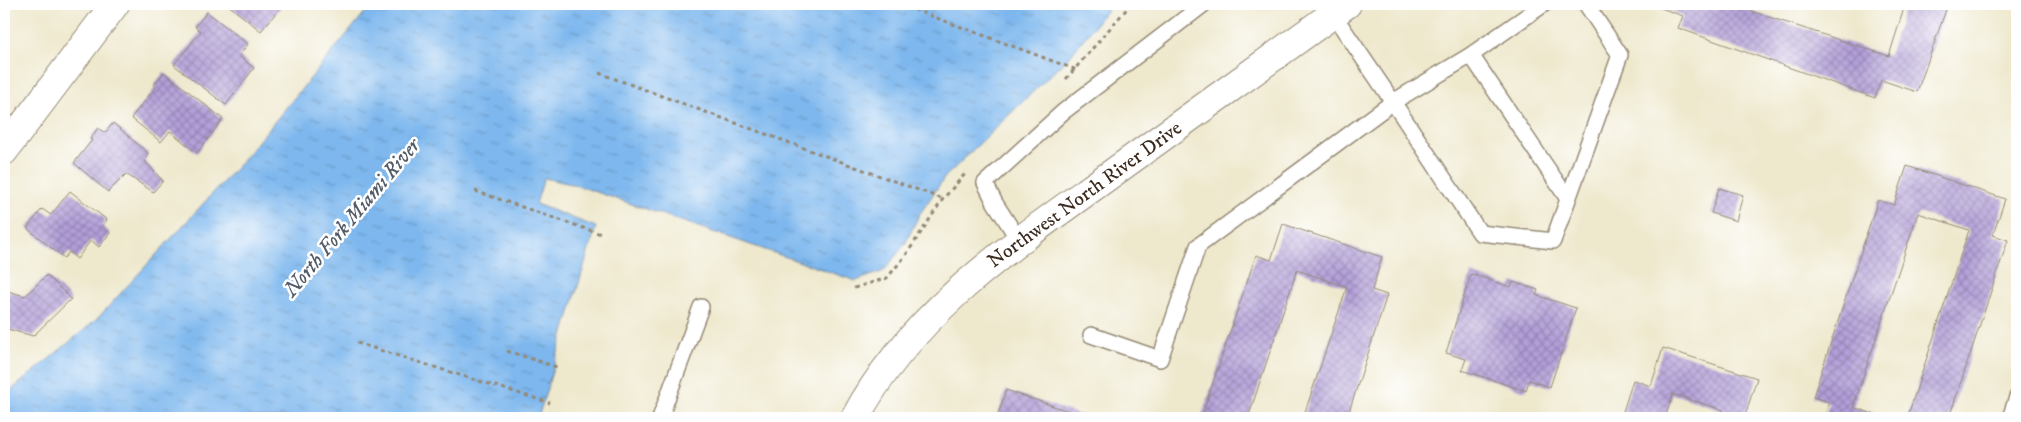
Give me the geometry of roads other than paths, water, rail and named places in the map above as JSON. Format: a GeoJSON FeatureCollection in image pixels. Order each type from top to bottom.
{"type":"FeatureCollection","features":[{"type":"Feature","properties":{"kind":"street"},"geometry":{"type":"LineString","coordinates":[[4,151],[115,4]]}},
{"type":"Feature","properties":{"kind":"street","name":"Northwest North River Drive"},"geometry":{"type":"LineString","coordinates":[[855,418],[877,380],[922,326],[964,285],[1020,242],[1340,9]]}},
{"type":"Feature","properties":{"kind":"lane"},"geometry":{"type":"LineString","coordinates":[[1020,242],[995,203],[985,183],[1063,112],[1204,4]]}},
{"type":"Feature","properties":{"kind":"lane"},"geometry":{"type":"LineString","coordinates":[[1091,335],[1160,359],[1198,246],[1392,102],[1471,55],[1544,4]]}},
{"type":"Feature","properties":{"kind":"lane"},"geometry":{"type":"LineString","coordinates":[[1340,9],[1392,102],[1480,233],[1553,242],[1620,55],[1586,4]]}},
{"type":"Feature","properties":{"kind":"lane"},"geometry":{"type":"LineString","coordinates":[[1471,55],[1568,199]]}},
{"type":"Feature","properties":{"kind":"lane"},"geometry":{"type":"LineString","coordinates":[[660,418],[701,307]]}},
{"type":"Feature","properties":{"kind":"lane"},"geometry":{"type":"LineString","coordinates":[[2010,418],[2017,397]]}},
{"type":"Feature","properties":{"kind":"water","name":"North Fork Miami River"},"geometry":{"type":"Polygon","coordinates":[[[372,4],[1112,4],[1069,57],[945,177],[919,215],[905,244],[884,271],[856,281],[576,185],[544,178],[536,204],[596,227],[538,418],[4,418],[4,396],[96,320],[236,168],[372,4]]]}}]}
